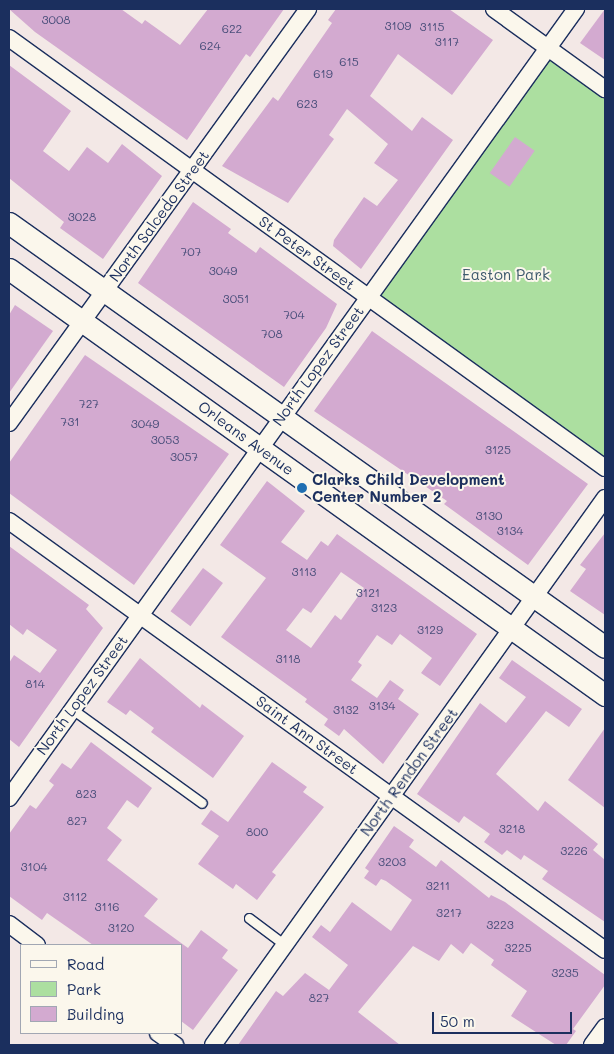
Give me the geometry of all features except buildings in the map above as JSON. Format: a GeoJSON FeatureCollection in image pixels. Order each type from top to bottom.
{"type":"FeatureCollection","features":[{"type":"Feature","properties":{"kind":"street","name":"North Salcedo Street"},"geometry":{"type":"LineString","coordinates":[[9,423],[308,9]]}},
{"type":"Feature","properties":{"kind":"street"},"geometry":{"type":"LineString","coordinates":[[494,9],[605,89]]}},
{"type":"Feature","properties":{"kind":"street","name":"North Lopez Street"},"geometry":{"type":"LineString","coordinates":[[9,798],[576,9]]}},
{"type":"Feature","properties":{"kind":"street","name":"St Peter Street"},"geometry":{"type":"LineString","coordinates":[[9,38],[605,468]]}},
{"type":"Feature","properties":{"kind":"street"},"geometry":{"type":"LineString","coordinates":[[9,223],[605,647]]}},
{"type":"Feature","properties":{"kind":"street","name":"Orleans Avenue"},"geometry":{"type":"LineString","coordinates":[[9,269],[605,695]]}},
{"type":"Feature","properties":{"kind":"street","name":"North Rendon Street"},"geometry":{"type":"LineString","coordinates":[[213,1045],[605,498]]}},
{"type":"Feature","properties":{"kind":"street","name":"Saint Ann Street"},"geometry":{"type":"LineString","coordinates":[[9,521],[605,950]]}},
{"type":"Feature","properties":{"kind":"street"},"geometry":{"type":"LineString","coordinates":[[9,924],[36,944]]}},
{"type":"Feature","properties":{"kind":"street"},"geometry":{"type":"LineString","coordinates":[[592,1045],[605,1027]]}},
{"type":"Feature","properties":{"kind":"street"},"geometry":{"type":"LineString","coordinates":[[159,1034],[175,1045]]}},
{"type":"Feature","properties":{"kind":"lane"},"geometry":{"type":"LineString","coordinates":[[72,709],[202,803]]}},
{"type":"Feature","properties":{"kind":"lane"},"geometry":{"type":"LineString","coordinates":[[248,918],[285,945]]}},
{"type":"Feature","properties":{"kind":"green space","name":"Easton Park"},"geometry":{"type":"Polygon","coordinates":[[[548,48],[605,89],[605,468],[368,297],[548,48]]]}},
{"type":"Feature","properties":{"kind":"place","name":"Clarks Child Development Center Number 2"},"geometry":{"type":"Point","coordinates":[302,488]}}]}
